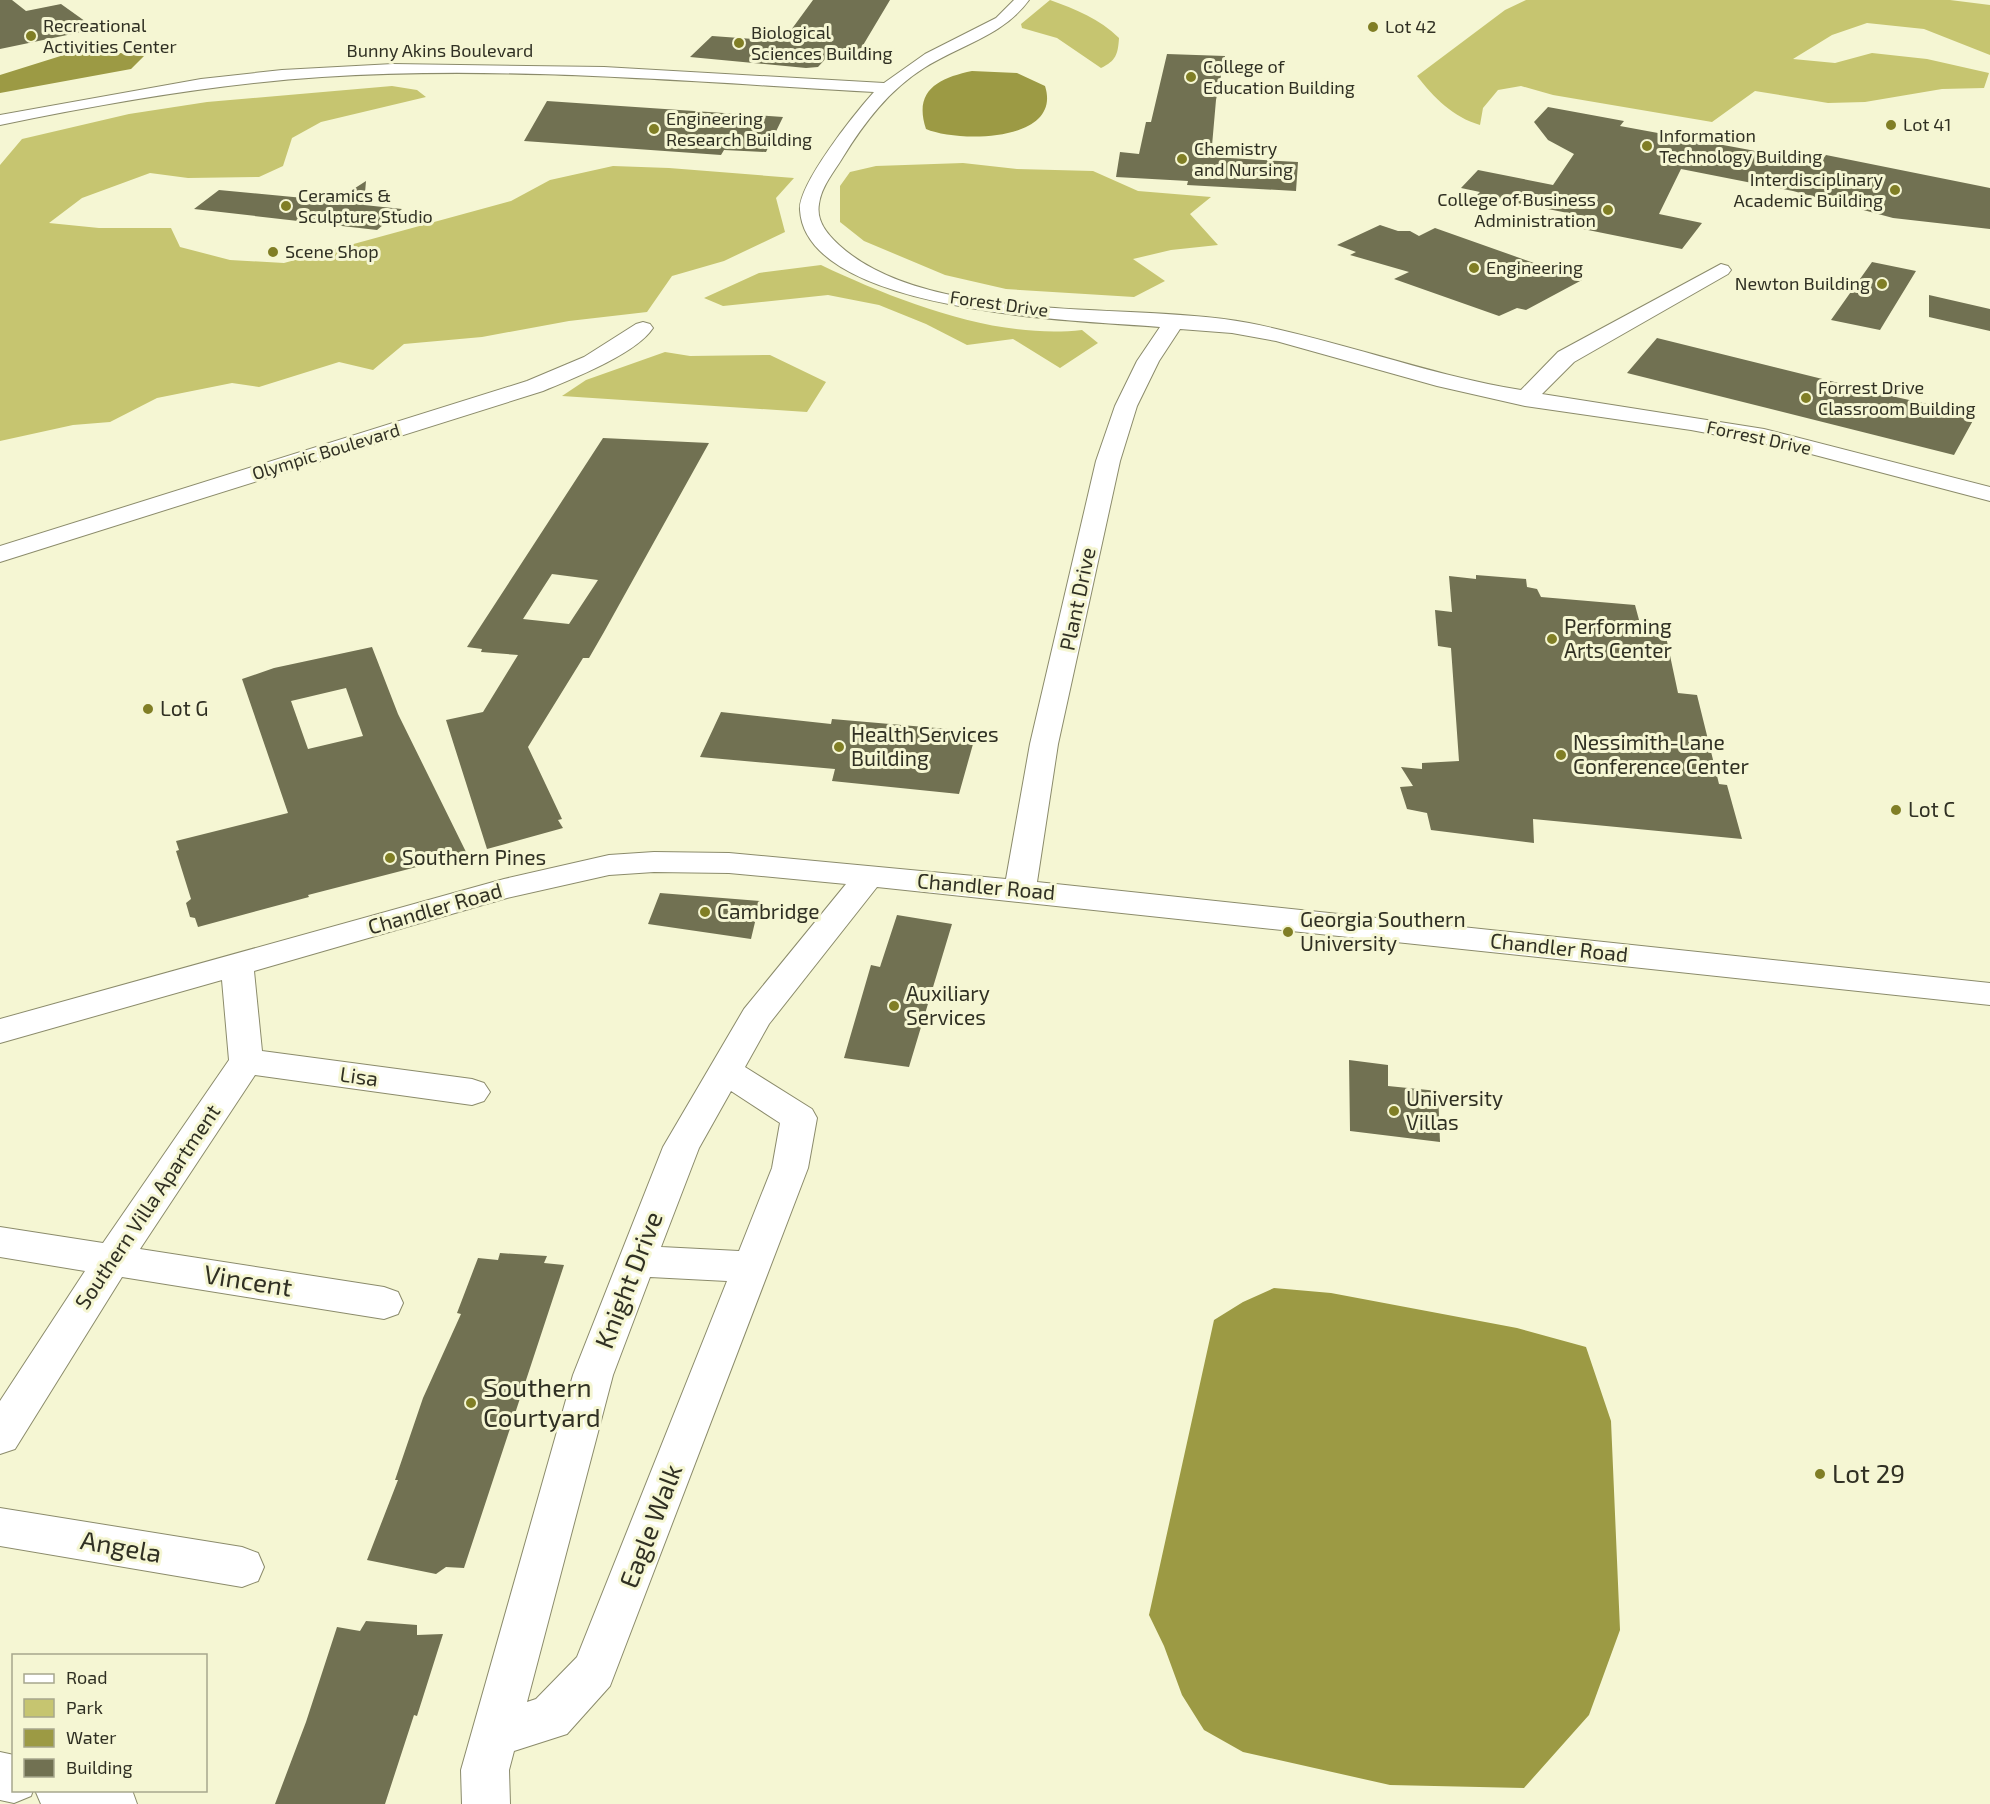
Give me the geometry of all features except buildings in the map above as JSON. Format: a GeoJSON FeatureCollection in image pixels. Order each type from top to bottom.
{"type":"FeatureCollection","features":[{"type":"Feature","properties":{"kind":"street","name":"Forest Drive"},"geometry":{"type":"LineString","coordinates":[[1022,0],[1008,16],[987,30],[921,62],[884,88],[833,159],[810,198],[809,214],[815,229],[831,249],[868,273],[924,293],[1034,310],[1243,328],[1303,340],[1426,378],[1525,399]]}},
{"type":"Feature","properties":{"kind":"street","name":"Bunny Akins Boulevard"},"geometry":{"type":"LineString","coordinates":[[3,128],[189,85],[322,72],[386,69],[528,70],[884,88]]}},
{"type":"Feature","properties":{"kind":"street","name":"Bunny Akins Boulevard"},"geometry":{"type":"LineString","coordinates":[[3,128],[120,110],[317,86],[484,83],[554,87]]}},
{"type":"Feature","properties":{"kind":"street"},"geometry":{"type":"LineString","coordinates":[[774,98],[872,104]]}},
{"type":"Feature","properties":{"kind":"street"},"geometry":{"type":"LineString","coordinates":[[1525,399],[1566,357],[1721,270]]}},
{"type":"Feature","properties":{"kind":"street","name":"Plant Drive"},"geometry":{"type":"LineString","coordinates":[[1020,890],[1044,744],[1062,676],[1108,461],[1126,406],[1148,362],[1174,322]]}},
{"type":"Feature","properties":{"kind":"street","name":"Olympic Boulevard"},"geometry":{"type":"LineString","coordinates":[[0,554],[535,386],[581,367],[627,341],[643,328]]}},
{"type":"Feature","properties":{"kind":"street","name":"Forrest Drive"},"geometry":{"type":"LineString","coordinates":[[1525,399],[1768,437],[1981,491]]}},
{"type":"Feature","properties":{"kind":"street"},"geometry":{"type":"LineString","coordinates":[[1981,491],[1990,474]]}},
{"type":"Feature","properties":{"kind":"street","name":"Chandler Road"},"geometry":{"type":"LineString","coordinates":[[0,1031],[504,889],[609,865],[654,862],[729,863],[1020,890],[1990,994]]}},
{"type":"Feature","properties":{"kind":"street","name":"Knight Drive"},"geometry":{"type":"LineString","coordinates":[[486,1804],[485,1770],[593,1375],[681,1147],[756,1017],[868,876]]}},
{"type":"Feature","properties":{"kind":"street"},"geometry":{"type":"LineString","coordinates":[[237,964],[246,1061]]}},
{"type":"Feature","properties":{"kind":"street","name":"Lisa"},"geometry":{"type":"LineString","coordinates":[[246,1061],[472,1092]]}},
{"type":"Feature","properties":{"kind":"street","name":"Southern Villa Apartment"},"geometry":{"type":"LineString","coordinates":[[0,1436],[113,1259],[246,1061]]}},
{"type":"Feature","properties":{"kind":"street","name":"Eagle Walk"},"geometry":{"type":"LineString","coordinates":[[495,1734],[550,1719],[594,1671],[790,1168],[799,1118],[725,1071]]}},
{"type":"Feature","properties":{"kind":"street","name":"Vincent"},"geometry":{"type":"LineString","coordinates":[[0,1242],[384,1304]]}},
{"type":"Feature","properties":{"kind":"street"},"geometry":{"type":"LineString","coordinates":[[636,1261],[752,1267]]}},
{"type":"Feature","properties":{"kind":"street","name":"Angela"},"geometry":{"type":"LineString","coordinates":[[0,1527],[242,1567]]}},
{"type":"Feature","properties":{"kind":"street"},"geometry":{"type":"LineString","coordinates":[[63,1792],[113,1804]]}},
{"type":"Feature","properties":{"kind":"green space"},"geometry":{"type":"Polygon","coordinates":[[[1050,0],[1095,20],[1119,38],[1117,53],[1110,63],[1101,68],[1057,38],[1022,28],[1021,24],[1050,0]]]}},
{"type":"Feature","properties":{"kind":"green space"},"geometry":{"type":"Polygon","coordinates":[[[1526,0],[1950,0],[1990,5],[1990,55],[1924,29],[1867,23],[1832,35],[1793,59],[1835,63],[1872,53],[1927,59],[1989,73],[1984,88],[1942,89],[1865,102],[1828,103],[1755,91],[1712,122],[1553,95],[1521,86],[1498,90],[1483,108],[1480,125],[1461,117],[1437,99],[1417,76],[1505,10],[1526,0]]]}},
{"type":"Feature","properties":{"kind":"green space"},"geometry":{"type":"Polygon","coordinates":[[[392,86],[417,90],[426,97],[321,122],[292,138],[283,166],[259,177],[188,178],[150,173],[82,198],[49,223],[99,228],[171,228],[180,247],[230,260],[284,263],[511,201],[550,180],[613,166],[794,178],[776,198],[785,232],[724,261],[672,276],[647,312],[569,321],[482,337],[404,344],[373,370],[339,362],[259,387],[232,383],[157,398],[110,422],[73,425],[0,441],[0,165],[22,139],[129,114],[207,102],[392,86]]]}},
{"type":"Feature","properties":{"kind":"green space"},"geometry":{"type":"Polygon","coordinates":[[[963,163],[1017,169],[1093,171],[1138,191],[1211,197],[1190,214],[1218,245],[1171,250],[1133,259],[1165,281],[1134,297],[1006,289],[945,275],[864,241],[840,222],[840,186],[850,172],[876,166],[963,163]]]}},
{"type":"Feature","properties":{"kind":"green space"},"geometry":{"type":"Polygon","coordinates":[[[821,265],[882,292],[948,315],[1016,329],[1049,332],[1082,330],[1098,343],[1060,368],[1013,339],[967,345],[926,324],[879,305],[828,295],[723,306],[704,298],[759,273],[821,265]]]}},
{"type":"Feature","properties":{"kind":"green space"},"geometry":{"type":"Polygon","coordinates":[[[665,352],[690,356],[770,355],[826,382],[807,412],[562,396],[586,380],[665,352]]]}},
{"type":"Feature","properties":{"kind":"water"},"geometry":{"type":"Polygon","coordinates":[[[96,50],[144,56],[131,69],[0,93],[0,75],[67,54],[96,50]]]}},
{"type":"Feature","properties":{"kind":"water"},"geometry":{"type":"Polygon","coordinates":[[[972,71],[1017,73],[1045,86],[1046,104],[1039,118],[1024,128],[1005,134],[961,136],[926,129],[923,104],[926,95],[940,82],[972,71]]]}},
{"type":"Feature","properties":{"kind":"water"},"geometry":{"type":"Polygon","coordinates":[[[1274,1288],[1331,1293],[1517,1328],[1586,1347],[1611,1421],[1620,1630],[1589,1715],[1524,1788],[1390,1785],[1243,1752],[1204,1730],[1182,1695],[1164,1646],[1149,1615],[1214,1320],[1243,1302],[1274,1288]]]}},
{"type":"Feature","properties":{"kind":"place","name":"Lot 42"},"geometry":{"type":"Point","coordinates":[1373,27]}},
{"type":"Feature","properties":{"kind":"place","name":"Recreational Activities Center"},"geometry":{"type":"Point","coordinates":[31,36]}},
{"type":"Feature","properties":{"kind":"place","name":"Biological Sciences Building"},"geometry":{"type":"Point","coordinates":[739,43]}},
{"type":"Feature","properties":{"kind":"place","name":"College of Education Building"},"geometry":{"type":"Point","coordinates":[1191,77]}},
{"type":"Feature","properties":{"kind":"place","name":"Lot 41"},"geometry":{"type":"Point","coordinates":[1891,125]}},
{"type":"Feature","properties":{"kind":"place","name":"Engineering Research Building"},"geometry":{"type":"Point","coordinates":[654,129]}},
{"type":"Feature","properties":{"kind":"place","name":"Information Technology Building"},"geometry":{"type":"Point","coordinates":[1647,146]}},
{"type":"Feature","properties":{"kind":"place","name":"Chemistry and Nursing"},"geometry":{"type":"Point","coordinates":[1182,159]}},
{"type":"Feature","properties":{"kind":"place","name":"Interdisciplinary Academic Building"},"geometry":{"type":"Point","coordinates":[1895,190]}},
{"type":"Feature","properties":{"kind":"place","name":"Ceramics & Sculpture Studio"},"geometry":{"type":"Point","coordinates":[286,206]}},
{"type":"Feature","properties":{"kind":"place","name":"College of Business Administration"},"geometry":{"type":"Point","coordinates":[1608,210]}},
{"type":"Feature","properties":{"kind":"place","name":"Scene Shop"},"geometry":{"type":"Point","coordinates":[273,252]}},
{"type":"Feature","properties":{"kind":"place","name":"Engineering"},"geometry":{"type":"Point","coordinates":[1474,268]}},
{"type":"Feature","properties":{"kind":"place","name":"Newton Building"},"geometry":{"type":"Point","coordinates":[1882,284]}},
{"type":"Feature","properties":{"kind":"place","name":"Forrest Drive Classroom Building"},"geometry":{"type":"Point","coordinates":[1806,398]}},
{"type":"Feature","properties":{"kind":"place","name":"Performing Arts Center"},"geometry":{"type":"Point","coordinates":[1552,639]}},
{"type":"Feature","properties":{"kind":"place","name":"Lot G"},"geometry":{"type":"Point","coordinates":[148,709]}},
{"type":"Feature","properties":{"kind":"place","name":"Health Services Building"},"geometry":{"type":"Point","coordinates":[839,747]}},
{"type":"Feature","properties":{"kind":"place","name":"Nessimith-Lane Conference Center"},"geometry":{"type":"Point","coordinates":[1561,755]}},
{"type":"Feature","properties":{"kind":"place","name":"Lot C"},"geometry":{"type":"Point","coordinates":[1896,810]}},
{"type":"Feature","properties":{"kind":"place","name":"Southern Pines"},"geometry":{"type":"Point","coordinates":[390,858]}},
{"type":"Feature","properties":{"kind":"place","name":"Cambridge"},"geometry":{"type":"Point","coordinates":[705,912]}},
{"type":"Feature","properties":{"kind":"place","name":"Georgia Southern University"},"geometry":{"type":"Point","coordinates":[1288,932]}},
{"type":"Feature","properties":{"kind":"place","name":"Auxiliary Services"},"geometry":{"type":"Point","coordinates":[894,1006]}},
{"type":"Feature","properties":{"kind":"place","name":"University Villas"},"geometry":{"type":"Point","coordinates":[1394,1111]}},
{"type":"Feature","properties":{"kind":"place","name":"Southern Courtyard"},"geometry":{"type":"Point","coordinates":[471,1403]}},
{"type":"Feature","properties":{"kind":"place","name":"Lot 29"},"geometry":{"type":"Point","coordinates":[1820,1474]}}]}
